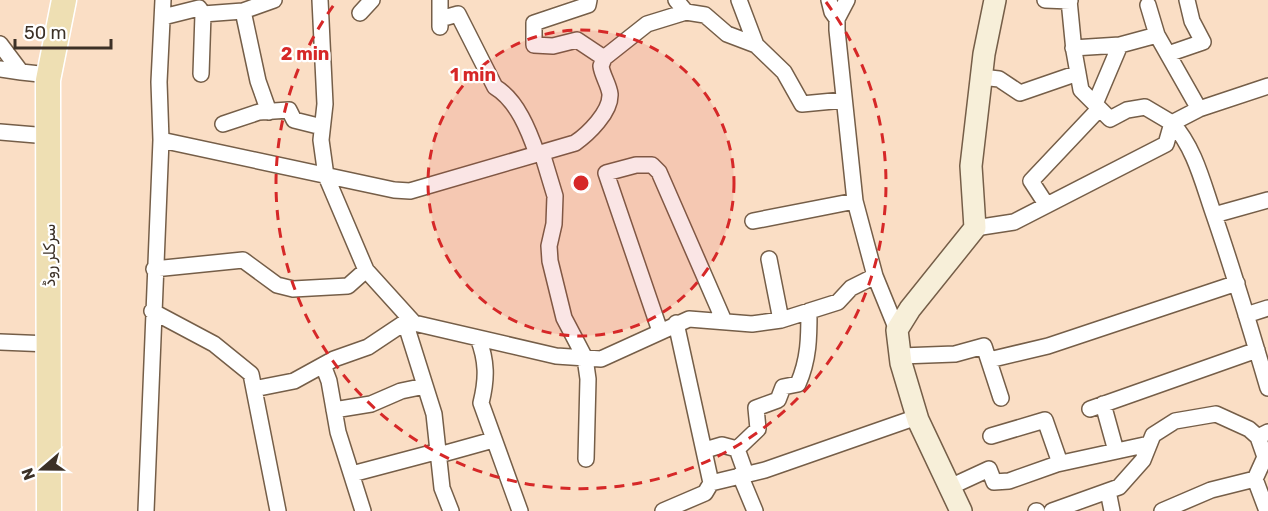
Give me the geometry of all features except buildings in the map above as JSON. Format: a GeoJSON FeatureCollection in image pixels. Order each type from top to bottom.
{"type":"FeatureCollection","features":[{"type":"Feature","properties":{"kind":"main road","name":"سرکلر روڈ"},"geometry":{"type":"LineString","coordinates":[[50,511],[49,75],[64,0]]}},
{"type":"Feature","properties":{"kind":"main road"},"geometry":{"type":"LineString","coordinates":[[961,511],[917,417],[901,357],[897,330],[910,309],[975,228],[971,166],[981,77],[995,0]]}},
{"type":"Feature","properties":{"kind":"street"},"geometry":{"type":"LineString","coordinates":[[146,511],[152,311],[161,140],[159,82],[163,0]]}},
{"type":"Feature","properties":{"kind":"street"},"geometry":{"type":"LineString","coordinates":[[203,14],[274,0]]}},
{"type":"Feature","properties":{"kind":"street"},"geometry":{"type":"LineString","coordinates":[[320,0],[325,104],[321,140],[326,176],[366,270],[407,321],[434,414],[442,488],[451,511]]}},
{"type":"Feature","properties":{"kind":"street"},"geometry":{"type":"LineString","coordinates":[[360,13],[372,0]]}},
{"type":"Feature","properties":{"kind":"street"},"geometry":{"type":"LineString","coordinates":[[441,0],[440,23],[458,14],[495,87],[505,93],[530,132],[555,196],[554,224],[549,246],[550,261],[564,318],[585,358],[589,414],[586,459]]}},
{"type":"Feature","properties":{"kind":"street"},"geometry":{"type":"LineString","coordinates":[[589,0],[588,5],[534,23],[534,45],[553,46],[577,40],[604,58]]}},
{"type":"Feature","properties":{"kind":"street"},"geometry":{"type":"LineString","coordinates":[[739,0],[756,45]]}},
{"type":"Feature","properties":{"kind":"street"},"geometry":{"type":"LineString","coordinates":[[829,0],[832,12],[837,19],[855,201],[875,276],[897,330]]}},
{"type":"Feature","properties":{"kind":"street"},"geometry":{"type":"LineString","coordinates":[[837,19],[847,0]]}},
{"type":"Feature","properties":{"kind":"street"},"geometry":{"type":"LineString","coordinates":[[1045,0],[1070,1],[1073,48],[1081,90],[1110,119],[1128,110],[1145,107],[1172,123],[1185,140],[1237,283],[1267,383]]}},
{"type":"Feature","properties":{"kind":"street"},"geometry":{"type":"LineString","coordinates":[[1168,54],[1203,42],[1192,21],[1187,0]]}},
{"type":"Feature","properties":{"kind":"street"},"geometry":{"type":"LineString","coordinates":[[1148,5],[1157,35],[1198,109]]}},
{"type":"Feature","properties":{"kind":"street"},"geometry":{"type":"LineString","coordinates":[[161,140],[326,176],[410,191],[575,143],[594,127],[610,94],[601,66],[604,58],[647,24],[681,6],[705,15],[727,34],[756,45],[784,72],[802,104],[844,100]]}},
{"type":"Feature","properties":{"kind":"street"},"geometry":{"type":"LineString","coordinates":[[238,7],[269,112]]}},
{"type":"Feature","properties":{"kind":"street"},"geometry":{"type":"LineString","coordinates":[[163,17],[199,8],[203,14],[201,74]]}},
{"type":"Feature","properties":{"kind":"street"},"geometry":{"type":"LineString","coordinates":[[1073,48],[1120,45],[1157,35]]}},
{"type":"Feature","properties":{"kind":"street"},"geometry":{"type":"LineString","coordinates":[[0,44],[21,72]]}},
{"type":"Feature","properties":{"kind":"street"},"geometry":{"type":"LineString","coordinates":[[1046,204],[1031,181],[1097,106],[1120,45]]}},
{"type":"Feature","properties":{"kind":"street"},"geometry":{"type":"LineString","coordinates":[[0,69],[49,75]]}},
{"type":"Feature","properties":{"kind":"street"},"geometry":{"type":"LineString","coordinates":[[981,77],[999,79],[1020,93],[1078,73]]}},
{"type":"Feature","properties":{"kind":"street"},"geometry":{"type":"LineString","coordinates":[[975,228],[1014,222],[1166,144],[1172,123],[1198,109],[1268,86]]}},
{"type":"Feature","properties":{"kind":"street"},"geometry":{"type":"LineString","coordinates":[[223,123],[269,112],[289,110],[294,120],[322,127]]}},
{"type":"Feature","properties":{"kind":"street"},"geometry":{"type":"LineString","coordinates":[[0,132],[48,136]]}},
{"type":"Feature","properties":{"kind":"street"},"geometry":{"type":"LineString","coordinates":[[660,331],[606,173],[636,165],[652,165],[659,172],[724,321]]}},
{"type":"Feature","properties":{"kind":"street"},"geometry":{"type":"LineString","coordinates":[[1214,215],[1268,200]]}},
{"type":"Feature","properties":{"kind":"street"},"geometry":{"type":"LineString","coordinates":[[753,221],[855,201]]}},
{"type":"Feature","properties":{"kind":"street"},"geometry":{"type":"LineString","coordinates":[[769,259],[781,321]]}},
{"type":"Feature","properties":{"kind":"street"},"geometry":{"type":"LineString","coordinates":[[154,269],[243,261],[277,285],[293,289],[348,286],[366,270]]}},
{"type":"Feature","properties":{"kind":"street"},"geometry":{"type":"LineString","coordinates":[[407,321],[556,356],[605,358],[676,323],[699,318],[752,324],[781,321],[838,302],[851,288],[875,276]]}},
{"type":"Feature","properties":{"kind":"street"},"geometry":{"type":"LineString","coordinates":[[989,360],[1048,346],[1237,283]]}},
{"type":"Feature","properties":{"kind":"street"},"geometry":{"type":"LineString","coordinates":[[1246,315],[1268,308]]}},
{"type":"Feature","properties":{"kind":"street"},"geometry":{"type":"LineString","coordinates":[[152,311],[214,344],[251,374],[278,511]]}},
{"type":"Feature","properties":{"kind":"street"},"geometry":{"type":"LineString","coordinates":[[737,449],[758,429],[756,408],[778,400],[783,387],[798,384],[804,370],[809,345],[809,311]]}},
{"type":"Feature","properties":{"kind":"street"},"geometry":{"type":"LineString","coordinates":[[254,388],[294,381],[323,365],[368,346],[407,321]]}},
{"type":"Feature","properties":{"kind":"street"},"geometry":{"type":"LineString","coordinates":[[663,511],[705,493],[711,483],[676,323]]}},
{"type":"Feature","properties":{"kind":"street"},"geometry":{"type":"LineString","coordinates":[[478,338],[486,360],[485,386],[481,403],[520,511]]}},
{"type":"Feature","properties":{"kind":"street"},"geometry":{"type":"LineString","coordinates":[[0,342],[50,344]]}},
{"type":"Feature","properties":{"kind":"street"},"geometry":{"type":"LineString","coordinates":[[901,357],[955,354],[984,346],[1001,398]]}},
{"type":"Feature","properties":{"kind":"street"},"geometry":{"type":"LineString","coordinates":[[1116,451],[1096,407],[1257,351]]}},
{"type":"Feature","properties":{"kind":"street"},"geometry":{"type":"LineString","coordinates":[[323,365],[363,511]]}},
{"type":"Feature","properties":{"kind":"street"},"geometry":{"type":"LineString","coordinates":[[334,410],[371,404],[401,391],[425,386]]}},
{"type":"Feature","properties":{"kind":"street"},"geometry":{"type":"LineString","coordinates":[[1052,511],[1119,487],[1143,460],[1153,435],[1175,421],[1216,414],[1263,434],[1265,457],[1255,479],[1267,511]]}},
{"type":"Feature","properties":{"kind":"street"},"geometry":{"type":"LineString","coordinates":[[711,483],[743,475],[917,417]]}},
{"type":"Feature","properties":{"kind":"street"},"geometry":{"type":"LineString","coordinates":[[991,436],[1045,420],[1060,463]]}},
{"type":"Feature","properties":{"kind":"street"},"geometry":{"type":"LineString","coordinates":[[352,474],[494,440]]}},
{"type":"Feature","properties":{"kind":"street"},"geometry":{"type":"LineString","coordinates":[[950,487],[988,469],[994,482],[1009,481],[1060,463],[1149,444]]}},
{"type":"Feature","properties":{"kind":"street"},"geometry":{"type":"LineString","coordinates":[[705,450],[722,445],[737,449]]}},
{"type":"Feature","properties":{"kind":"street"},"geometry":{"type":"LineString","coordinates":[[737,449],[755,511]]}},
{"type":"Feature","properties":{"kind":"street"},"geometry":{"type":"LineString","coordinates":[[1162,511],[1211,490],[1255,479]]}},
{"type":"Feature","properties":{"kind":"street"},"geometry":{"type":"LineString","coordinates":[[1108,491],[1112,511]]}}]}
